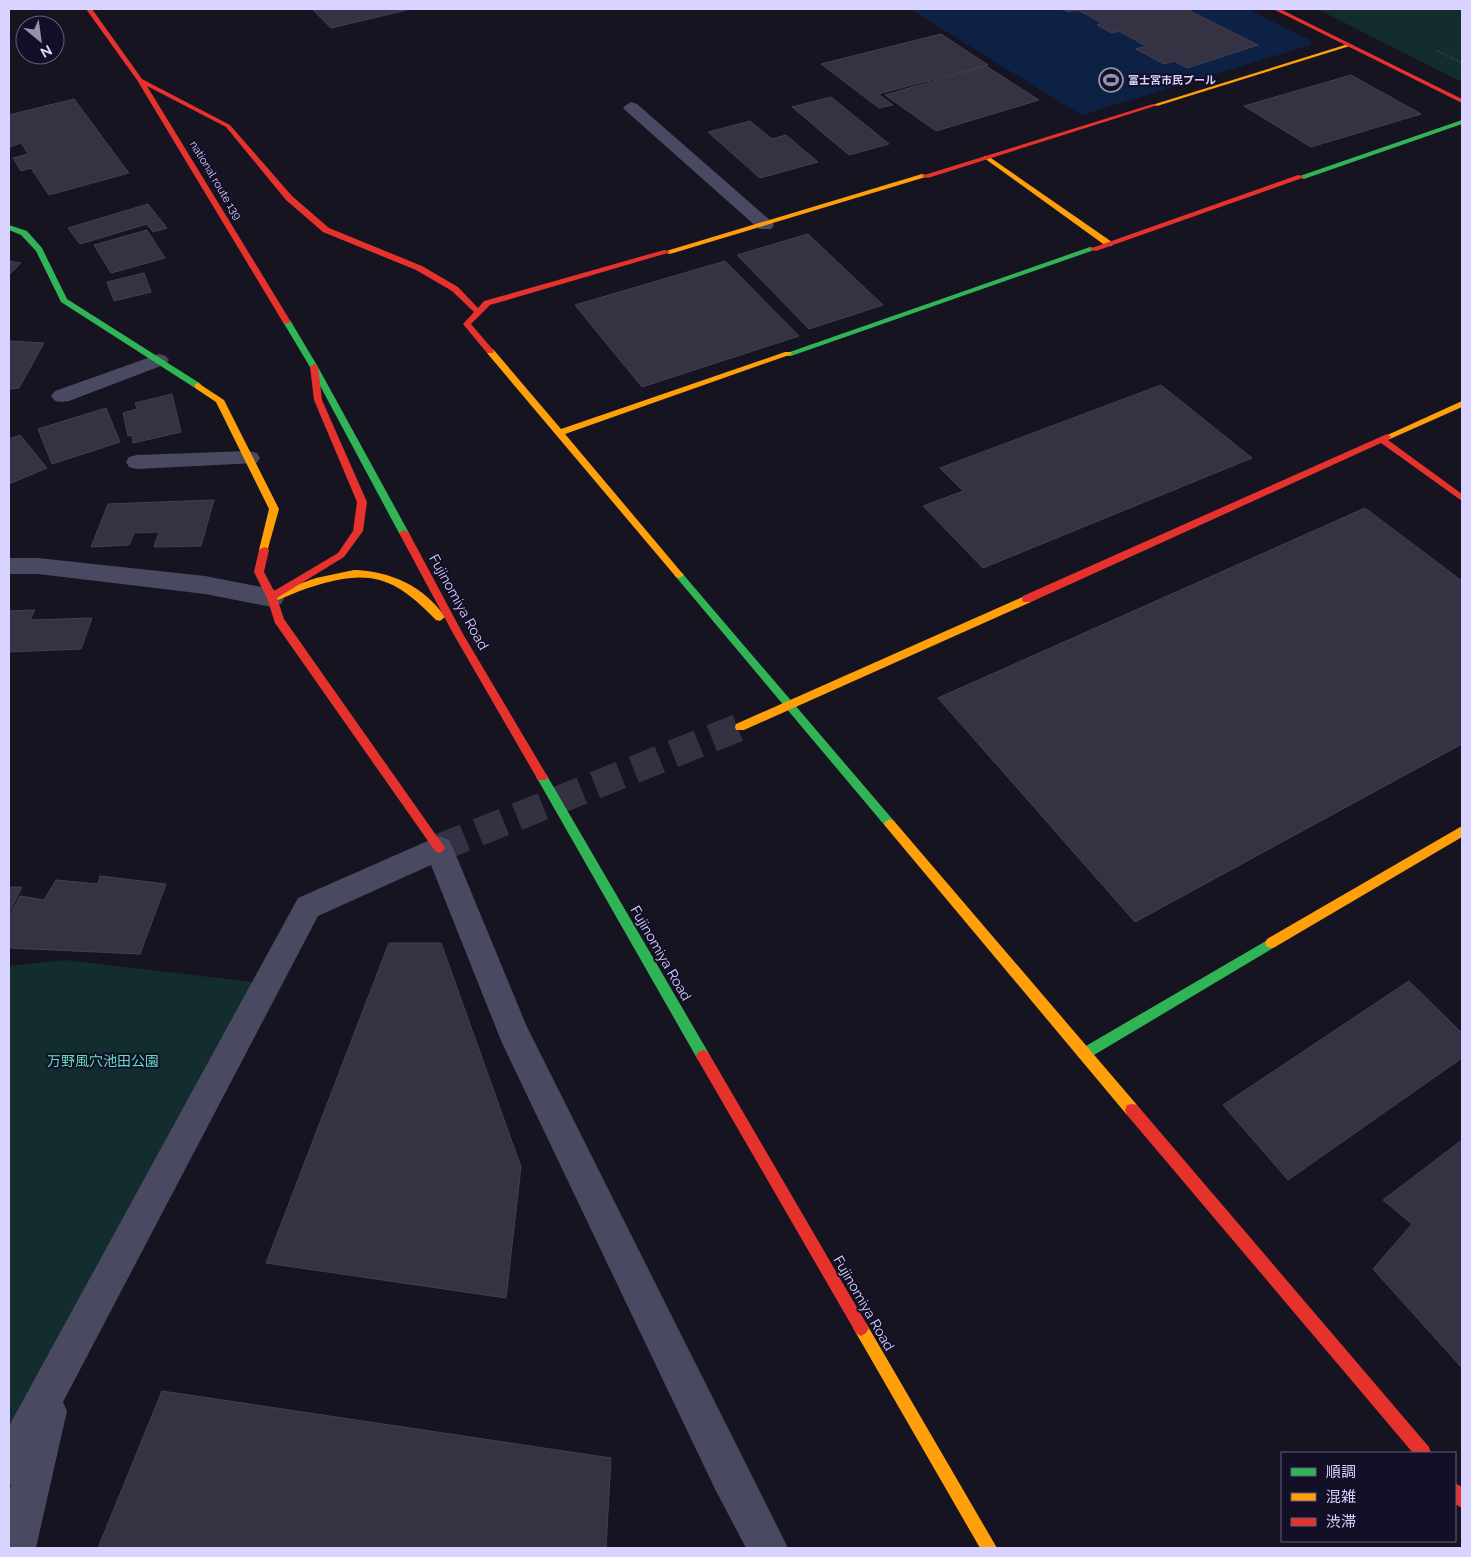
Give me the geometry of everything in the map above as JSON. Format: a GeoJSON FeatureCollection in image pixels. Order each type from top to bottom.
{"type":"FeatureCollection","features":[{"type":"Feature","properties":{"kind":"main road","name":"national route 139"},"geometry":{"type":"LineString","coordinates":[[90,9],[140,80],[314,367]]}},
{"type":"Feature","properties":{"kind":"main road"},"geometry":{"type":"LineString","coordinates":[[1276,9],[1462,100]]}},
{"type":"Feature","properties":{"kind":"main road"},"geometry":{"type":"LineString","coordinates":[[1350,45],[765,225],[487,303],[467,324],[1421,1452]]}},
{"type":"Feature","properties":{"kind":"main road"},"geometry":{"type":"LineString","coordinates":[[140,80],[228,126],[289,198],[326,230],[419,268],[455,289],[478,312]]}},
{"type":"Feature","properties":{"kind":"main road"},"geometry":{"type":"LineString","coordinates":[[559,433],[1462,122]]}},
{"type":"Feature","properties":{"kind":"main road"},"geometry":{"type":"LineString","coordinates":[[986,157],[1108,244]]}},
{"type":"Feature","properties":{"kind":"main road"},"geometry":{"type":"LineString","coordinates":[[9,226],[24,233],[39,250],[64,300],[220,400],[274,508],[259,572],[272,598],[279,620],[439,848]]}},
{"type":"Feature","properties":{"kind":"main road"},"geometry":{"type":"LineString","coordinates":[[272,598],[341,555],[358,530],[362,502],[318,400],[314,367]]}},
{"type":"Feature","properties":{"kind":"main road","name":"Fujinomiya Road"},"geometry":{"type":"LineString","coordinates":[[314,367],[459,635],[989,1548]]}},
{"type":"Feature","properties":{"kind":"main road"},"geometry":{"type":"LineString","coordinates":[[740,727],[1462,404]]}},
{"type":"Feature","properties":{"kind":"main road"},"geometry":{"type":"LineString","coordinates":[[1382,440],[1462,498]]}},
{"type":"Feature","properties":{"kind":"main road"},"geometry":{"type":"LineString","coordinates":[[272,598],[316,580],[332,577],[368,575],[394,579],[414,592],[459,635]]}},
{"type":"Feature","properties":{"kind":"main road"},"geometry":{"type":"LineString","coordinates":[[1084,1054],[1462,831]]}},
{"type":"Feature","properties":{"kind":"street"},"geometry":{"type":"LineString","coordinates":[[631,107],[765,225]]}},
{"type":"Feature","properties":{"kind":"street"},"geometry":{"type":"LineString","coordinates":[[62,396],[159,360]]}},
{"type":"Feature","properties":{"kind":"street"},"geometry":{"type":"LineString","coordinates":[[137,462],[249,458]]}},
{"type":"Feature","properties":{"kind":"street"},"geometry":{"type":"LineString","coordinates":[[9,566],[38,566],[205,585],[272,598]]}},
{"type":"Feature","properties":{"kind":"street"},"geometry":{"type":"LineString","coordinates":[[9,1465],[308,907],[439,848],[513,1033],[729,1475],[768,1548]]}},
{"type":"Feature","properties":{"kind":"street"},"geometry":{"type":"LineString","coordinates":[[16,1548],[57,1373]]}},
{"type":"Feature","properties":{"kind":"green space"},"geometry":{"type":"Polygon","coordinates":[[[1317,9],[1462,9],[1462,82],[1317,9]]]}},
{"type":"Feature","properties":{"kind":"green space","name":"万野風穴池田公園"},"geometry":{"type":"Polygon","coordinates":[[[65,960],[253,982],[34,1389],[9,1430],[9,966],[65,960]]]}},
{"type":"Feature","properties":{"kind":"water","name":"富士宮市民プール"},"geometry":{"type":"Polygon","coordinates":[[[910,9],[1247,9],[1310,40],[1311,45],[1081,115],[910,9]]]}},
{"type":"Feature","properties":{"kind":"building"},"geometry":{"type":"Polygon","coordinates":[[[312,9],[406,9],[407,10],[331,28],[312,9]]]}},
{"type":"Feature","properties":{"kind":"building"},"geometry":{"type":"Polygon","coordinates":[[[1062,9],[1186,9],[1258,45],[1187,68],[1174,61],[1164,64],[1136,49],[1146,46],[1119,31],[1112,33],[1097,25],[1102,23],[1078,10],[1068,12],[1062,9]]]}},
{"type":"Feature","properties":{"kind":"building"},"geometry":{"type":"Polygon","coordinates":[[[941,34],[988,65],[878,94],[893,105],[879,108],[821,64],[941,34]]]}},
{"type":"Feature","properties":{"kind":"building"},"geometry":{"type":"Polygon","coordinates":[[[986,66],[1039,100],[936,131],[885,95],[986,66]]]}},
{"type":"Feature","properties":{"kind":"building"},"geometry":{"type":"Polygon","coordinates":[[[1351,75],[1421,114],[1311,147],[1244,106],[1351,75]]]}},
{"type":"Feature","properties":{"kind":"building"},"geometry":{"type":"Polygon","coordinates":[[[831,97],[889,144],[849,155],[792,107],[831,97]]]}},
{"type":"Feature","properties":{"kind":"building"},"geometry":{"type":"Polygon","coordinates":[[[74,99],[129,173],[49,195],[31,168],[21,171],[13,158],[28,154],[21,143],[9,147],[9,115],[74,99]]]}},
{"type":"Feature","properties":{"kind":"building"},"geometry":{"type":"Polygon","coordinates":[[[750,121],[772,139],[786,135],[818,162],[760,178],[708,132],[750,121]]]}},
{"type":"Feature","properties":{"kind":"building"},"geometry":{"type":"Polygon","coordinates":[[[148,204],[167,228],[153,232],[147,224],[80,244],[68,228],[148,204]]]}},
{"type":"Feature","properties":{"kind":"building"},"geometry":{"type":"Polygon","coordinates":[[[147,230],[165,258],[111,273],[94,245],[147,230]]]}},
{"type":"Feature","properties":{"kind":"building"},"geometry":{"type":"Polygon","coordinates":[[[808,234],[883,305],[809,329],[737,255],[808,234]]]}},
{"type":"Feature","properties":{"kind":"building"},"geometry":{"type":"Polygon","coordinates":[[[9,261],[21,263],[9,275],[9,261]]]}},
{"type":"Feature","properties":{"kind":"building"},"geometry":{"type":"Polygon","coordinates":[[[725,261],[799,336],[642,387],[575,305],[725,261]]]}},
{"type":"Feature","properties":{"kind":"building"},"geometry":{"type":"Polygon","coordinates":[[[144,273],[151,292],[114,301],[107,282],[144,273]]]}},
{"type":"Feature","properties":{"kind":"building"},"geometry":{"type":"Polygon","coordinates":[[[9,341],[44,343],[19,388],[9,389],[9,341]]]}},
{"type":"Feature","properties":{"kind":"building"},"geometry":{"type":"Polygon","coordinates":[[[1161,385],[1252,458],[983,568],[923,506],[963,491],[940,468],[1161,385]]]}},
{"type":"Feature","properties":{"kind":"building"},"geometry":{"type":"Polygon","coordinates":[[[172,394],[181,432],[133,443],[132,435],[128,436],[123,413],[137,409],[135,403],[172,394]]]}},
{"type":"Feature","properties":{"kind":"building"},"geometry":{"type":"Polygon","coordinates":[[[106,408],[120,442],[52,464],[38,429],[106,408]]]}},
{"type":"Feature","properties":{"kind":"building"},"geometry":{"type":"Polygon","coordinates":[[[20,435],[47,468],[9,484],[9,439],[20,435]]]}},
{"type":"Feature","properties":{"kind":"building"},"geometry":{"type":"Polygon","coordinates":[[[214,500],[201,546],[154,547],[159,532],[134,533],[129,545],[91,547],[108,504],[214,500]]]}},
{"type":"Feature","properties":{"kind":"building"},"geometry":{"type":"Polygon","coordinates":[[[1365,508],[1462,581],[1462,744],[1135,922],[938,698],[1365,508]]]}},
{"type":"Feature","properties":{"kind":"building"},"geometry":{"type":"Polygon","coordinates":[[[35,610],[30,620],[92,618],[81,649],[9,652],[9,611],[35,610]]]}},
{"type":"Feature","properties":{"kind":"building"},"geometry":{"type":"Polygon","coordinates":[[[100,876],[166,884],[140,954],[9,948],[9,917],[20,896],[44,900],[56,880],[98,884],[100,876]]]}},
{"type":"Feature","properties":{"kind":"building"},"geometry":{"type":"Polygon","coordinates":[[[9,887],[22,887],[9,913],[9,887]]]}},
{"type":"Feature","properties":{"kind":"building"},"geometry":{"type":"Polygon","coordinates":[[[389,943],[441,943],[521,1167],[506,1298],[266,1263],[389,943]]]}},
{"type":"Feature","properties":{"kind":"building"},"geometry":{"type":"Polygon","coordinates":[[[1409,981],[1462,1033],[1462,1058],[1288,1180],[1223,1105],[1409,981]]]}},
{"type":"Feature","properties":{"kind":"building"},"geometry":{"type":"Polygon","coordinates":[[[1462,1140],[1462,1368],[1373,1269],[1412,1224],[1383,1200],[1462,1140]]]}},
{"type":"Feature","properties":{"kind":"building"},"geometry":{"type":"Polygon","coordinates":[[[162,1391],[611,1458],[606,1548],[98,1548],[162,1391]]]}},
{"type":"Feature","properties":{"kind":"tunnel"},"geometry":{"type":"LineString","coordinates":[[439,848],[740,727]]}},
{"type":"Feature","properties":{"kind":"traffic: fast"},"geometry":{"type":"LineString","coordinates":[[1301,177],[1462,122]]}},
{"type":"Feature","properties":{"kind":"traffic: fast"},"geometry":{"type":"LineString","coordinates":[[9,227],[24,233],[39,250],[64,300],[198,386]]}},
{"type":"Feature","properties":{"kind":"traffic: fast"},"geometry":{"type":"LineString","coordinates":[[788,354],[1093,249]]}},
{"type":"Feature","properties":{"kind":"traffic: fast"},"geometry":{"type":"LineString","coordinates":[[287,322],[314,367],[404,533]]}},
{"type":"Feature","properties":{"kind":"traffic: fast"},"geometry":{"type":"LineString","coordinates":[[679,575],[890,824]]}},
{"type":"Feature","properties":{"kind":"traffic: fast"},"geometry":{"type":"LineString","coordinates":[[542,777],[703,1056]]}},
{"type":"Feature","properties":{"kind":"traffic: fast"},"geometry":{"type":"LineString","coordinates":[[1084,1054],[1271,943]]}},
{"type":"Feature","properties":{"kind":"traffic: slow"},"geometry":{"type":"LineString","coordinates":[[1155,105],[1350,45]]}},
{"type":"Feature","properties":{"kind":"traffic: slow"},"geometry":{"type":"LineString","coordinates":[[986,157],[1109,244]]}},
{"type":"Feature","properties":{"kind":"traffic: slow"},"geometry":{"type":"LineString","coordinates":[[667,252],[925,176]]}},
{"type":"Feature","properties":{"kind":"traffic: slow"},"geometry":{"type":"LineString","coordinates":[[490,351],[679,575]]}},
{"type":"Feature","properties":{"kind":"traffic: slow"},"geometry":{"type":"LineString","coordinates":[[559,433],[788,354]]}},
{"type":"Feature","properties":{"kind":"traffic: slow"},"geometry":{"type":"LineString","coordinates":[[198,386],[220,400],[274,509],[264,550]]}},
{"type":"Feature","properties":{"kind":"traffic: slow"},"geometry":{"type":"LineString","coordinates":[[1387,437],[1462,404]]}},
{"type":"Feature","properties":{"kind":"traffic: slow"},"geometry":{"type":"LineString","coordinates":[[272,598],[337,576],[371,574],[387,577],[407,587],[440,617]]}},
{"type":"Feature","properties":{"kind":"traffic: slow"},"geometry":{"type":"LineString","coordinates":[[740,727],[1027,599]]}},
{"type":"Feature","properties":{"kind":"traffic: slow"},"geometry":{"type":"LineString","coordinates":[[890,824],[1132,1110]]}},
{"type":"Feature","properties":{"kind":"traffic: slow"},"geometry":{"type":"LineString","coordinates":[[1271,943],[1462,831]]}},
{"type":"Feature","properties":{"kind":"traffic: slow"},"geometry":{"type":"LineString","coordinates":[[861,1328],[989,1548]]}},
{"type":"Feature","properties":{"kind":"traffic: jam"},"geometry":{"type":"LineString","coordinates":[[89,9],[140,80],[287,322]]}},
{"type":"Feature","properties":{"kind":"traffic: jam"},"geometry":{"type":"LineString","coordinates":[[1276,9],[1462,101]]}},
{"type":"Feature","properties":{"kind":"traffic: jam"},"geometry":{"type":"LineString","coordinates":[[140,80],[228,126],[289,198],[326,230],[419,268],[455,289],[478,312]]}},
{"type":"Feature","properties":{"kind":"traffic: jam"},"geometry":{"type":"LineString","coordinates":[[925,176],[1155,105]]}},
{"type":"Feature","properties":{"kind":"traffic: jam"},"geometry":{"type":"LineString","coordinates":[[1093,249],[1301,177]]}},
{"type":"Feature","properties":{"kind":"traffic: jam"},"geometry":{"type":"LineString","coordinates":[[490,351],[467,324],[487,303],[667,252]]}},
{"type":"Feature","properties":{"kind":"traffic: jam"},"geometry":{"type":"LineString","coordinates":[[275,595],[341,555],[358,531],[362,502],[318,400],[314,367]]}},
{"type":"Feature","properties":{"kind":"traffic: jam"},"geometry":{"type":"LineString","coordinates":[[1027,599],[1387,437]]}},
{"type":"Feature","properties":{"kind":"traffic: jam"},"geometry":{"type":"LineString","coordinates":[[1382,440],[1462,498]]}},
{"type":"Feature","properties":{"kind":"traffic: jam"},"geometry":{"type":"LineString","coordinates":[[404,533],[459,635],[542,777]]}},
{"type":"Feature","properties":{"kind":"traffic: jam"},"geometry":{"type":"LineString","coordinates":[[264,550],[259,572],[272,598],[279,620],[439,848]]}},
{"type":"Feature","properties":{"kind":"traffic: jam"},"geometry":{"type":"LineString","coordinates":[[703,1056],[861,1328]]}},
{"type":"Feature","properties":{"kind":"traffic: jam"},"geometry":{"type":"LineString","coordinates":[[1132,1110],[1422,1452]]}},
{"type":"Feature","properties":{"kind":"traffic: jam"},"geometry":{"type":"LineString","coordinates":[[1456,1492],[1462,1500]]}},
{"type":"Feature","properties":{"kind":"place","name":"富士宮市民プール"},"geometry":{"type":"Point","coordinates":[1111,80]}}]}
